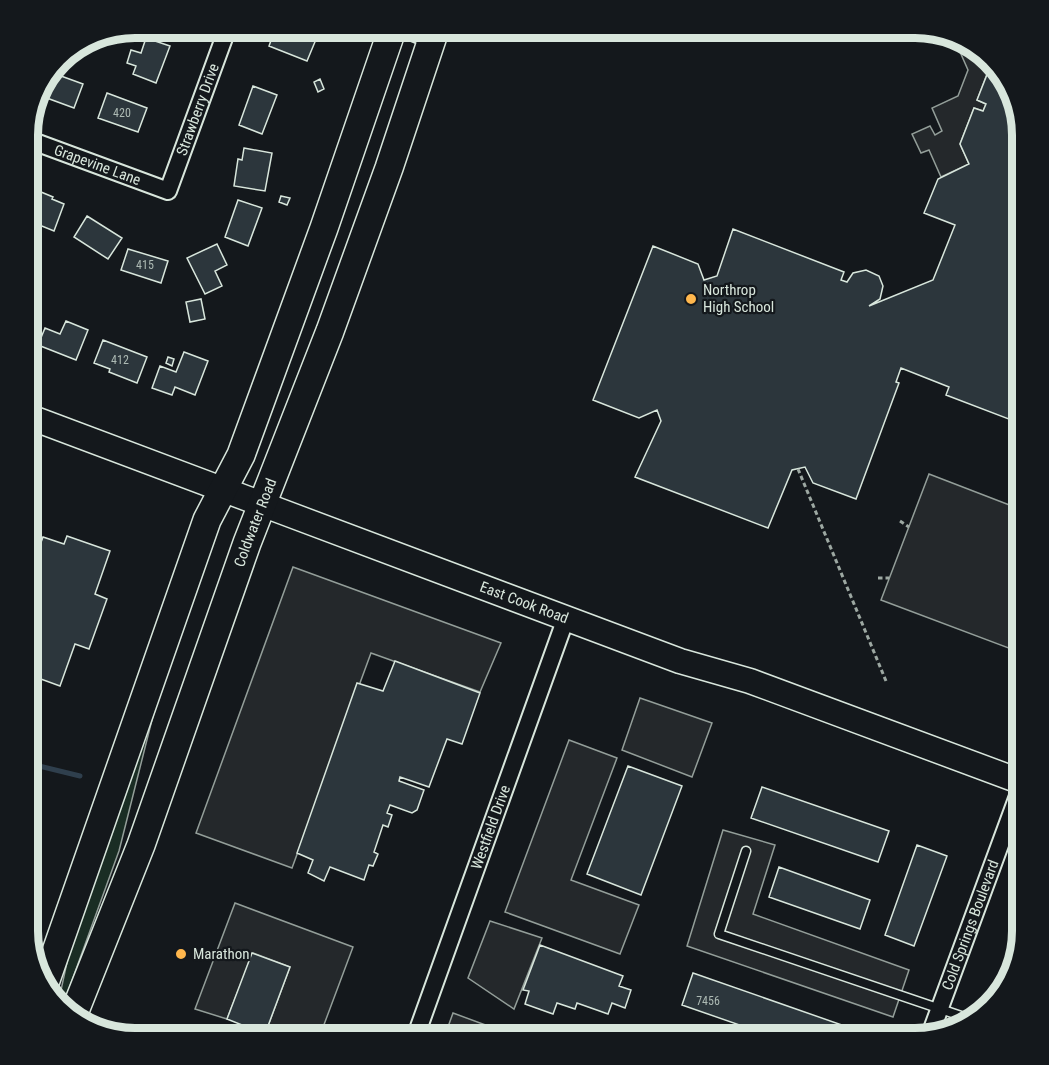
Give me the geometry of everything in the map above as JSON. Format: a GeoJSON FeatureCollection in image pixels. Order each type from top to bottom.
{"type":"FeatureCollection","features":[{"type":"Feature","properties":{"kind":"main road"},"geometry":{"type":"LineString","coordinates":[[48,974],[203,530],[245,444],[324,228],[389,38]]}},
{"type":"Feature","properties":{"kind":"main road","name":"Coldwater Road"},"geometry":{"type":"LineString","coordinates":[[76,1007],[141,845],[262,504],[334,320],[432,38]]}},
{"type":"Feature","properties":{"kind":"main road","name":"East Cook Road"},"geometry":{"type":"LineString","coordinates":[[38,420],[680,661],[750,681],[1012,779]]}},
{"type":"Feature","properties":{"kind":"street","name":"Strawberry Drive"},"geometry":{"type":"LineString","coordinates":[[168,191],[224,38]]}},
{"type":"Feature","properties":{"kind":"street","name":"Grapevine Lane"},"geometry":{"type":"LineString","coordinates":[[38,143],[168,191]]}},
{"type":"Feature","properties":{"kind":"street","name":"Westfield Drive"},"geometry":{"type":"LineString","coordinates":[[419,1028],[566,618]]}},
{"type":"Feature","properties":{"kind":"street","name":"Cold Springs Boulevard"},"geometry":{"type":"LineString","coordinates":[[933,1026],[1012,810]]}},
{"type":"Feature","properties":{"kind":"lane"},"geometry":{"type":"LineString","coordinates":[[746,851],[719,934],[960,1016]]}},
{"type":"Feature","properties":{"kind":"path"},"geometry":{"type":"LineString","coordinates":[[798,469],[886,681]]}},
{"type":"Feature","properties":{"kind":"path"},"geometry":{"type":"LineString","coordinates":[[900,521],[909,527]]}},
{"type":"Feature","properties":{"kind":"path"},"geometry":{"type":"LineString","coordinates":[[878,578],[889,578]]}},
{"type":"Feature","properties":{"kind":"green space"},"geometry":{"type":"Polygon","coordinates":[[[159,692],[119,851],[66,998],[61,992],[72,939],[159,692]]]}},
{"type":"Feature","properties":{"kind":"shaded area"},"geometry":{"type":"Polygon","coordinates":[[[959,49],[973,58],[988,72],[977,100],[986,104],[983,111],[974,108],[960,144],[969,164],[941,177],[929,150],[921,153],[912,134],[930,126],[935,135],[942,131],[932,108],[958,96],[968,70],[959,49]]]}},
{"type":"Feature","properties":{"kind":"shaded area"},"geometry":{"type":"Polygon","coordinates":[[[929,474],[1012,506],[1012,649],[881,600],[929,474]]]}},
{"type":"Feature","properties":{"kind":"shaded area"},"geometry":{"type":"Polygon","coordinates":[[[293,567],[501,643],[480,692],[371,653],[292,868],[196,833],[293,567]]]}},
{"type":"Feature","properties":{"kind":"shaded area"},"geometry":{"type":"Polygon","coordinates":[[[640,698],[712,723],[692,777],[622,750],[640,698]]]}},
{"type":"Feature","properties":{"kind":"shaded area"},"geometry":{"type":"Polygon","coordinates":[[[569,740],[617,758],[571,880],[639,905],[620,954],[505,912],[569,740]]]}},
{"type":"Feature","properties":{"kind":"shaded area"},"geometry":{"type":"Polygon","coordinates":[[[723,830],[775,845],[753,914],[909,970],[893,1017],[687,946],[723,830]]]}},
{"type":"Feature","properties":{"kind":"shaded area"},"geometry":{"type":"Polygon","coordinates":[[[235,903],[353,947],[323,1028],[267,1028],[290,967],[253,953],[227,1019],[195,1009],[235,903]]]}},
{"type":"Feature","properties":{"kind":"shaded area"},"geometry":{"type":"Polygon","coordinates":[[[490,921],[542,938],[514,1009],[468,978],[490,921]]]}},
{"type":"Feature","properties":{"kind":"shaded area"},"geometry":{"type":"Polygon","coordinates":[[[453,1013],[494,1028],[448,1028],[453,1013]]]}},
{"type":"Feature","properties":{"kind":"building"},"geometry":{"type":"Polygon","coordinates":[[[146,38],[170,46],[156,83],[133,74],[136,66],[127,63],[131,50],[141,53],[146,38]]]}},
{"type":"Feature","properties":{"kind":"building"},"geometry":{"type":"Polygon","coordinates":[[[272,38],[317,38],[307,61],[269,46],[272,38]]]}},
{"type":"Feature","properties":{"kind":"building","name":"Northrop High School"},"geometry":{"type":"Polygon","coordinates":[[[988,72],[1004,98],[1010,116],[1012,135],[1012,420],[946,395],[949,387],[901,368],[896,382],[899,383],[856,499],[813,483],[805,467],[792,470],[768,528],[635,477],[661,421],[657,410],[639,418],[593,400],[653,246],[698,264],[704,280],[717,276],[733,229],[844,272],[841,280],[847,282],[853,273],[866,270],[879,276],[883,286],[880,299],[869,306],[933,280],[955,225],[924,213],[938,179],[969,164],[960,144],[974,108],[983,111],[986,104],[977,100],[988,72]]]}},
{"type":"Feature","properties":{"kind":"building"},"geometry":{"type":"Polygon","coordinates":[[[59,75],[83,84],[74,108],[45,97],[59,75]]]}},
{"type":"Feature","properties":{"kind":"building"},"geometry":{"type":"Polygon","coordinates":[[[320,79],[324,89],[318,92],[314,82],[320,79]]]}},
{"type":"Feature","properties":{"kind":"building"},"geometry":{"type":"Polygon","coordinates":[[[253,86],[277,95],[262,134],[239,125],[253,86]]]}},
{"type":"Feature","properties":{"kind":"building"},"geometry":{"type":"Polygon","coordinates":[[[107,93],[147,108],[138,132],[98,118],[107,93]]]}},
{"type":"Feature","properties":{"kind":"building"},"geometry":{"type":"Polygon","coordinates":[[[244,148],[272,153],[265,191],[234,186],[238,159],[242,160],[244,148]]]}},
{"type":"Feature","properties":{"kind":"building"},"geometry":{"type":"Polygon","coordinates":[[[38,191],[64,204],[54,231],[38,224],[38,191]]]}},
{"type":"Feature","properties":{"kind":"building"},"geometry":{"type":"Polygon","coordinates":[[[281,196],[290,198],[287,205],[279,202],[281,196]]]}},
{"type":"Feature","properties":{"kind":"building"},"geometry":{"type":"Polygon","coordinates":[[[238,200],[262,208],[248,246],[225,237],[238,200]]]}},
{"type":"Feature","properties":{"kind":"building"},"geometry":{"type":"Polygon","coordinates":[[[87,216],[122,238],[108,259],[74,237],[87,216]]]}},
{"type":"Feature","properties":{"kind":"building"},"geometry":{"type":"Polygon","coordinates":[[[217,244],[227,265],[215,271],[222,286],[205,294],[187,258],[217,244]]]}},
{"type":"Feature","properties":{"kind":"building"},"geometry":{"type":"Polygon","coordinates":[[[128,249],[168,261],[161,283],[121,270],[128,249]]]}},
{"type":"Feature","properties":{"kind":"building"},"geometry":{"type":"Polygon","coordinates":[[[201,299],[205,319],[190,322],[186,302],[201,299]]]}},
{"type":"Feature","properties":{"kind":"building"},"geometry":{"type":"Polygon","coordinates":[[[66,321],[88,330],[76,360],[38,345],[45,328],[60,334],[66,321]]]}},
{"type":"Feature","properties":{"kind":"building"},"geometry":{"type":"Polygon","coordinates":[[[103,340],[147,357],[137,383],[109,372],[110,369],[94,363],[103,340]]]}},
{"type":"Feature","properties":{"kind":"building"},"geometry":{"type":"Polygon","coordinates":[[[184,352],[208,361],[195,395],[175,387],[172,395],[152,388],[160,366],[176,372],[184,352]]]}},
{"type":"Feature","properties":{"kind":"building"},"geometry":{"type":"Polygon","coordinates":[[[168,357],[174,359],[172,366],[166,363],[168,357]]]}},
{"type":"Feature","properties":{"kind":"building"},"geometry":{"type":"Polygon","coordinates":[[[67,536],[110,551],[95,594],[107,599],[89,649],[75,644],[60,686],[38,678],[38,550],[43,537],[64,544],[67,536]]]}},
{"type":"Feature","properties":{"kind":"building"},"geometry":{"type":"Polygon","coordinates":[[[395,661],[480,693],[462,744],[447,739],[429,787],[400,777],[399,781],[424,790],[417,810],[412,813],[390,805],[387,813],[392,815],[388,827],[383,825],[374,852],[378,854],[373,866],[369,865],[364,880],[330,867],[324,881],[308,873],[313,860],[297,853],[357,683],[383,691],[395,661]]]}},
{"type":"Feature","properties":{"kind":"building"},"geometry":{"type":"Polygon","coordinates":[[[628,766],[682,786],[641,895],[587,874],[628,766]]]}},
{"type":"Feature","properties":{"kind":"building"},"geometry":{"type":"Polygon","coordinates":[[[762,787],[889,831],[878,862],[751,818],[762,787]]]}},
{"type":"Feature","properties":{"kind":"building"},"geometry":{"type":"Polygon","coordinates":[[[917,845],[947,856],[914,946],[885,935],[917,845]]]}},
{"type":"Feature","properties":{"kind":"building"},"geometry":{"type":"Polygon","coordinates":[[[779,867],[870,900],[860,929],[769,897],[779,867]]]}},
{"type":"Feature","properties":{"kind":"building"},"geometry":{"type":"Polygon","coordinates":[[[540,945],[623,976],[619,986],[631,990],[625,1008],[612,1003],[608,1014],[577,1003],[575,1009],[557,1003],[553,1014],[525,1004],[529,991],[523,990],[540,945]]]}},
{"type":"Feature","properties":{"kind":"building"},"geometry":{"type":"Polygon","coordinates":[[[252,953],[290,967],[267,1028],[250,1028],[227,1019],[252,953]]]}},
{"type":"Feature","properties":{"kind":"building"},"geometry":{"type":"Polygon","coordinates":[[[693,973],[850,1028],[748,1028],[682,1005],[693,973]]]}},
{"type":"Feature","properties":{"kind":"waterway"},"geometry":{"type":"LineString","coordinates":[[38,766],[80,776]]}},
{"type":"Feature","properties":{"kind":"place","name":"Northrop High School"},"geometry":{"type":"Point","coordinates":[691,299]}},
{"type":"Feature","properties":{"kind":"place","name":"Marathon"},"geometry":{"type":"Point","coordinates":[181,954]}}]}
